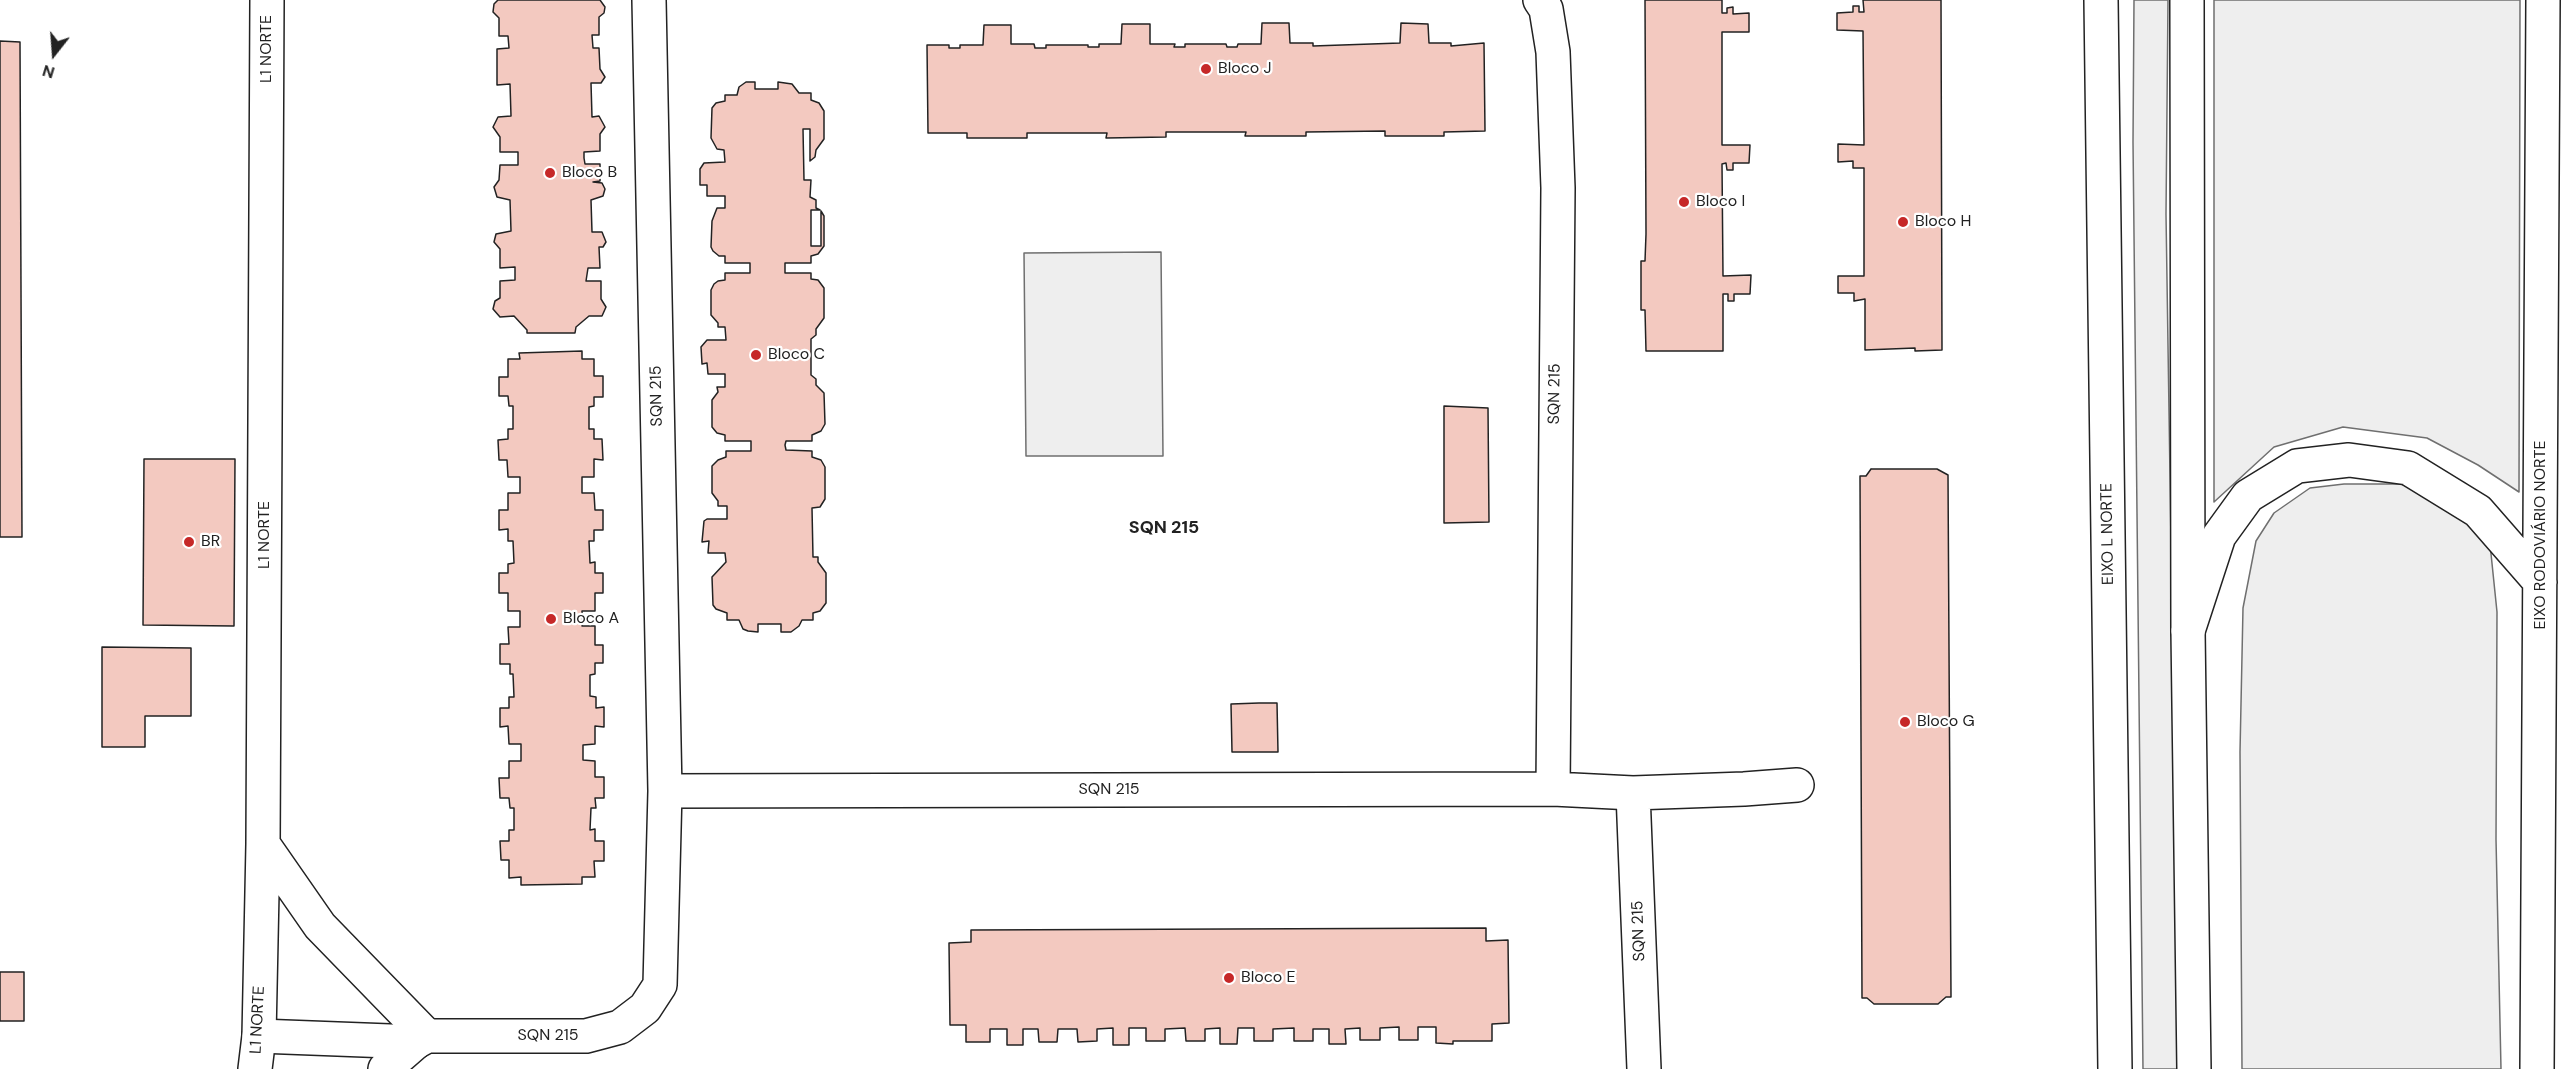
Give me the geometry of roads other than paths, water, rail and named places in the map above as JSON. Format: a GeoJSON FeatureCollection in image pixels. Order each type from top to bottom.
{"type":"FeatureCollection","features":[{"type":"Feature","properties":{"kind":"main road","name":"L1 NORTE"},"geometry":{"type":"LineString","coordinates":[[255,1069],[259,1036],[263,844],[267,0]]}},
{"type":"Feature","properties":{"kind":"main road","name":"SQN 215"},"geometry":{"type":"LineString","coordinates":[[259,1036],[422,1039],[586,1036],[620,1027],[645,1008],[660,985],[665,791],[649,0]]}},
{"type":"Feature","properties":{"kind":"main road","name":"SQN 215"},"geometry":{"type":"LineString","coordinates":[[1540,0],[1546,9],[1553,52],[1558,188],[1553,789]]}},
{"type":"Feature","properties":{"kind":"main road","name":"EIXO L NORTE"},"geometry":{"type":"LineString","coordinates":[[2101,0],[2115,1069]]}},
{"type":"Feature","properties":{"kind":"main road"},"geometry":{"type":"LineString","coordinates":[[2187,0],[2188,631],[2194,1069]]}},
{"type":"Feature","properties":{"kind":"main road","name":"EIXO RODOVIÁRIO NORTE"},"geometry":{"type":"LineString","coordinates":[[2537,1069],[2543,0]]}},
{"type":"Feature","properties":{"kind":"main road"},"geometry":{"type":"LineString","coordinates":[[2188,631],[2219,536],[2248,496],[2297,466],[2349,460],[2408,468],[2478,511],[2540,582]]}},
{"type":"Feature","properties":{"kind":"main road","name":"SQN 215"},"geometry":{"type":"LineString","coordinates":[[665,791],[1553,789],[1633,793],[1797,785]]}},
{"type":"Feature","properties":{"kind":"main road","name":"SQN 215"},"geometry":{"type":"LineString","coordinates":[[1633,793],[1644,1069]]}},
{"type":"Feature","properties":{"kind":"main road"},"geometry":{"type":"LineString","coordinates":[[263,844],[320,926],[422,1039],[385,1069]]}},
{"type":"Feature","properties":{"kind":"place","name":"Bloco J"},"geometry":{"type":"Point","coordinates":[1206,69]}},
{"type":"Feature","properties":{"kind":"place","name":"Bloco B"},"geometry":{"type":"Point","coordinates":[550,173]}},
{"type":"Feature","properties":{"kind":"place","name":"Bloco I"},"geometry":{"type":"Point","coordinates":[1684,202]}},
{"type":"Feature","properties":{"kind":"place","name":"Bloco H"},"geometry":{"type":"Point","coordinates":[1903,222]}},
{"type":"Feature","properties":{"kind":"place","name":"Bloco C"},"geometry":{"type":"Point","coordinates":[756,355]}},
{"type":"Feature","properties":{"kind":"place","name":"BR"},"geometry":{"type":"Point","coordinates":[189,542]}},
{"type":"Feature","properties":{"kind":"place","name":"Bloco A"},"geometry":{"type":"Point","coordinates":[551,619]}},
{"type":"Feature","properties":{"kind":"place","name":"Bloco G"},"geometry":{"type":"Point","coordinates":[1905,722]}},
{"type":"Feature","properties":{"kind":"place","name":"Bloco E"},"geometry":{"type":"Point","coordinates":[1229,978]}},
{"type":"Feature","properties":{"kind":"district","name":"SQN 215"},"geometry":{"type":"Point","coordinates":[1164,528]}}]}
